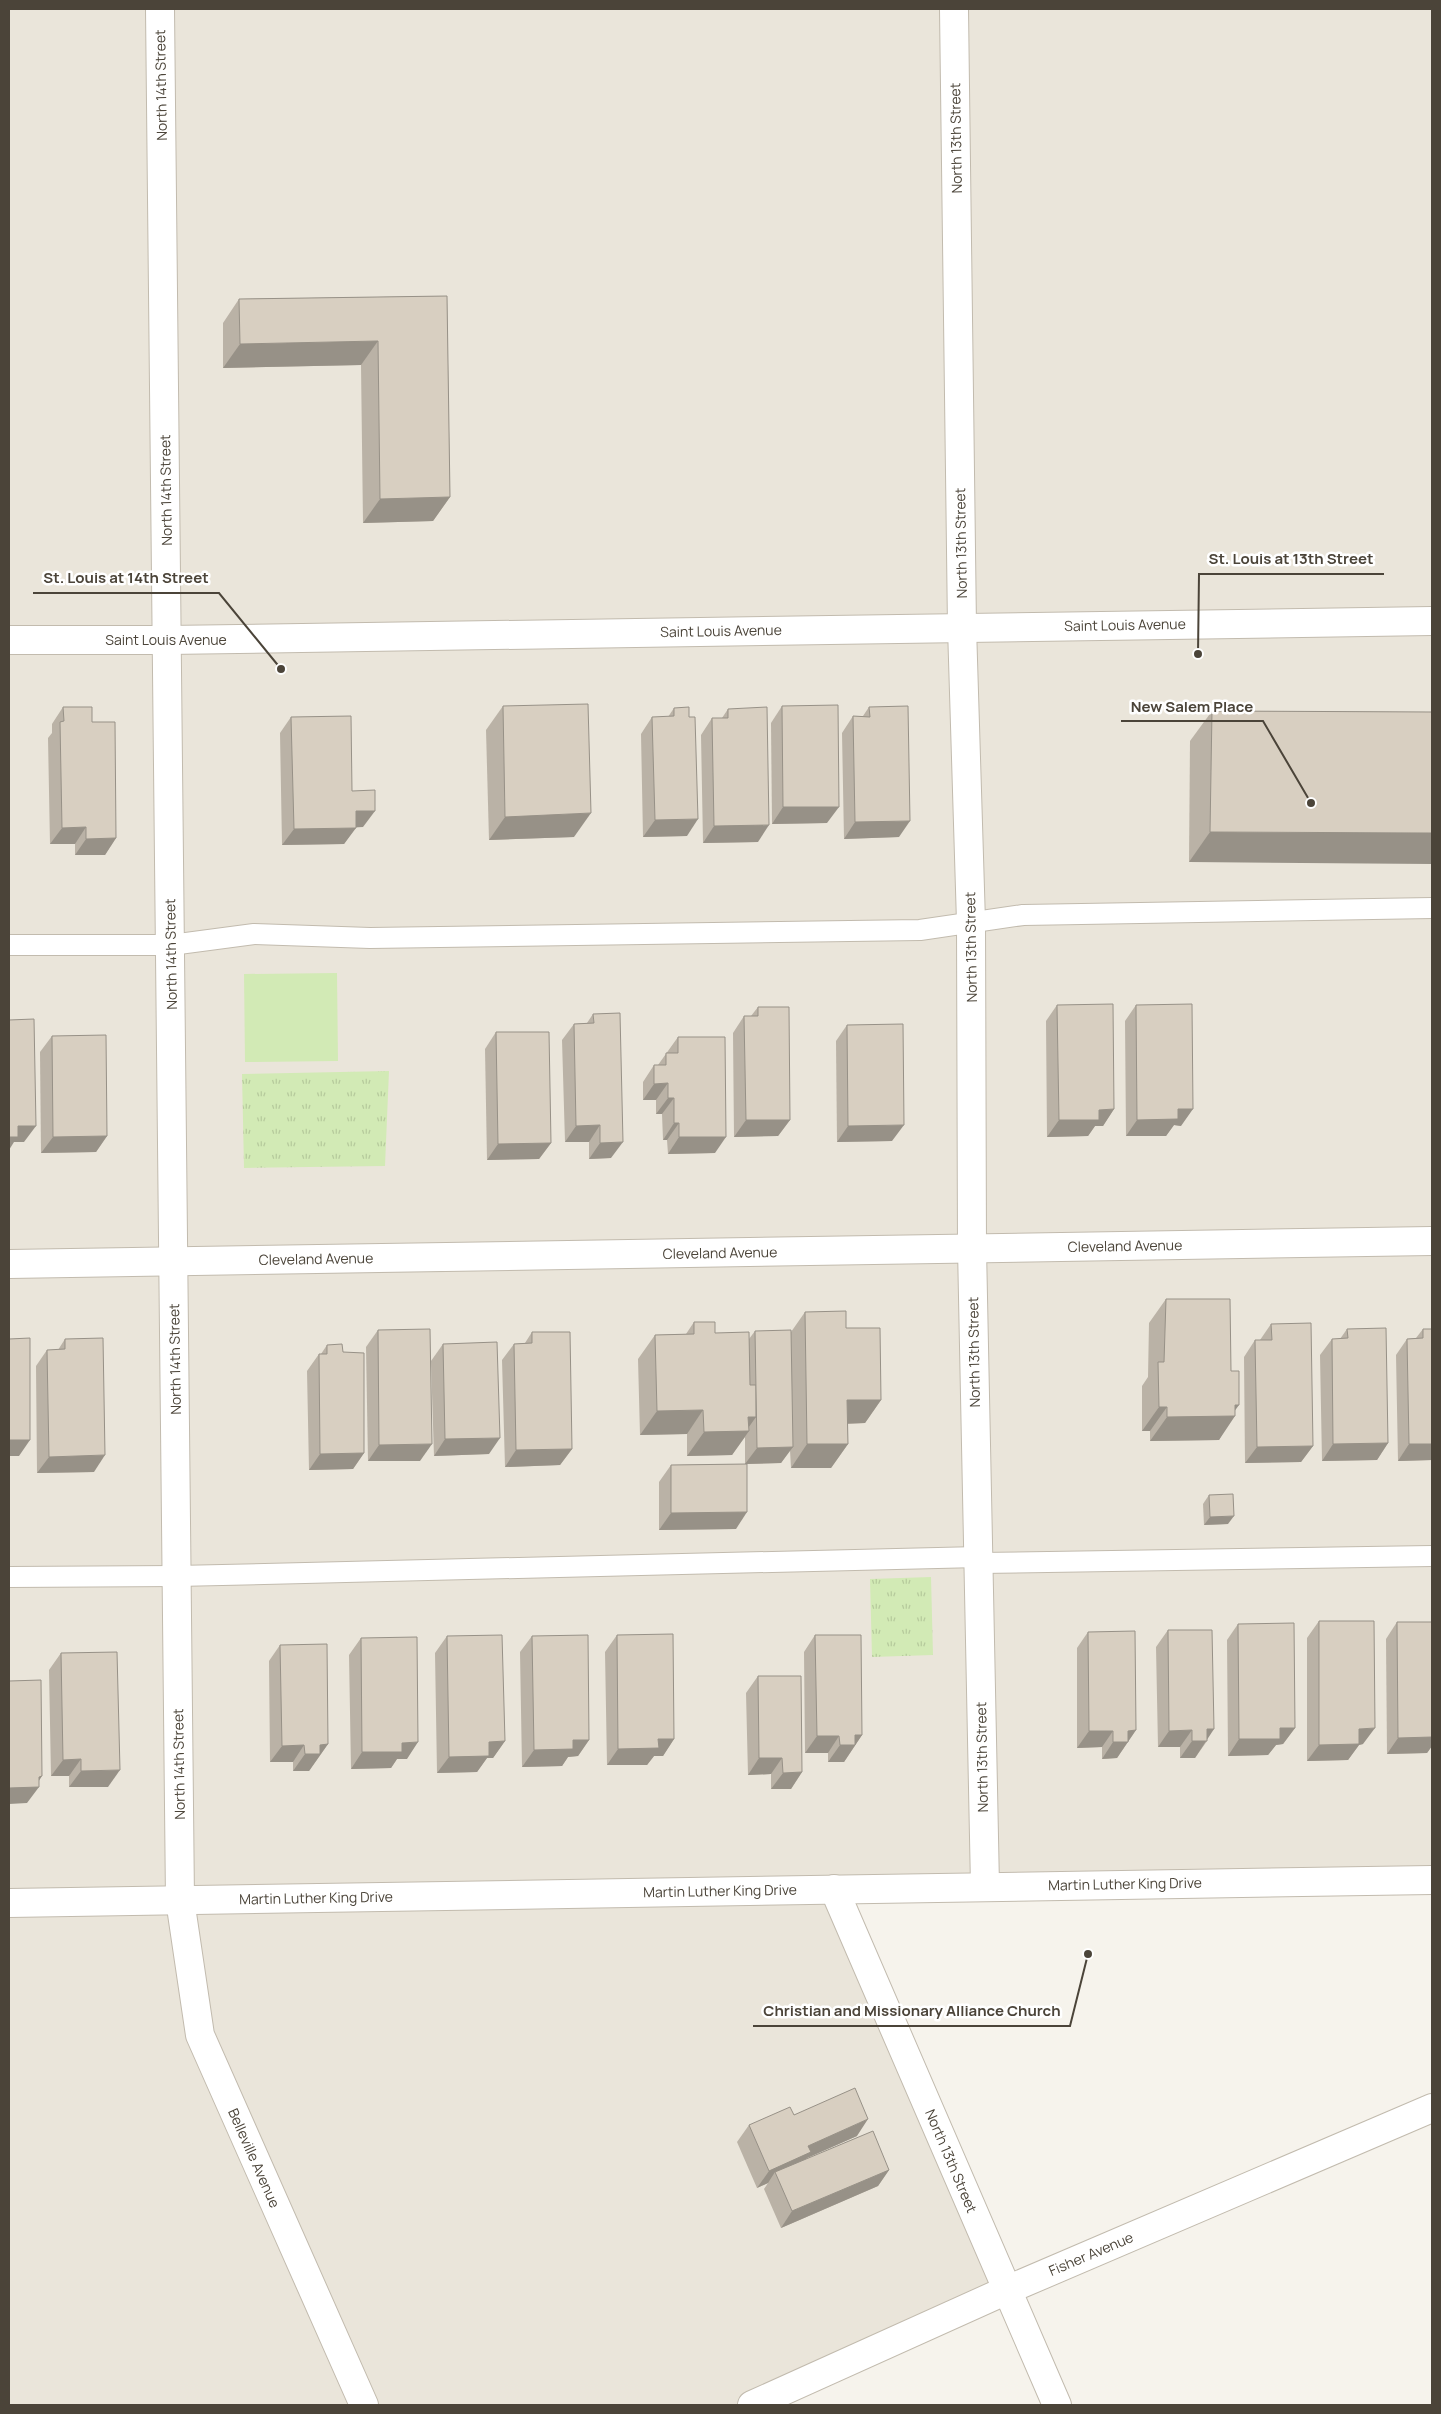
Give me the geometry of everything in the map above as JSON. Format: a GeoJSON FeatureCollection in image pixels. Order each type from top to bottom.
{"type":"FeatureCollection","features":[{"type":"Feature","properties":{"kind":"street","name":"North 14th Street"},"geometry":{"type":"LineString","coordinates":[[160,9],[180,1900]]}},
{"type":"Feature","properties":{"kind":"street","name":"North 13th Street"},"geometry":{"type":"LineString","coordinates":[[954,9],[962,627],[971,922],[972,1248],[985,1886]]}},
{"type":"Feature","properties":{"kind":"street","name":"Saint Louis Avenue"},"geometry":{"type":"LineString","coordinates":[[9,640],[168,640],[1432,621]]}},
{"type":"Feature","properties":{"kind":"street","name":"Cleveland Avenue"},"geometry":{"type":"LineString","coordinates":[[9,1264],[1432,1242]]}},
{"type":"Feature","properties":{"kind":"street","name":"Martin Luther King Drive"},"geometry":{"type":"LineString","coordinates":[[9,1903],[1432,1880]]}},
{"type":"Feature","properties":{"kind":"street","name":"North 13th Street"},"geometry":{"type":"LineString","coordinates":[[834,1889],[1057,2405]]}},
{"type":"Feature","properties":{"kind":"street","name":"Belleville Avenue"},"geometry":{"type":"LineString","coordinates":[[180,1900],[200,2035],[364,2405]]}},
{"type":"Feature","properties":{"kind":"street","name":"Fisher Avenue"},"geometry":{"type":"LineString","coordinates":[[752,2405],[1007,2290],[1432,2108]]}},
{"type":"Feature","properties":{"kind":"lane"},"geometry":{"type":"LineString","coordinates":[[9,945],[171,945],[254,934],[370,938],[910,930],[1023,915],[1432,908]]}},
{"type":"Feature","properties":{"kind":"lane"},"geometry":{"type":"LineString","coordinates":[[9,1577],[177,1576],[979,1560],[1432,1556]]}},
{"type":"Feature","properties":{"kind":"shaded area"},"geometry":{"type":"Polygon","coordinates":[[[9,9],[1432,9],[1432,1880],[834,1889],[1007,2290],[752,2405],[9,2405],[9,9]]]}},
{"type":"Feature","properties":{"kind":"green space"},"geometry":{"type":"Polygon","coordinates":[[[337,973],[338,1061],[245,1062],[244,974],[337,973]]]}},
{"type":"Feature","properties":{"kind":"green space"},"geometry":{"type":"Polygon","coordinates":[[[389,1071],[385,1166],[244,1168],[242,1074],[389,1071]]]}},
{"type":"Feature","properties":{"kind":"green space"},"geometry":{"type":"Polygon","coordinates":[[[931,1577],[933,1655],[872,1657],[870,1579],[931,1577]]]}},
{"type":"Feature","properties":{"kind":"building"},"geometry":{"type":"Polygon","coordinates":[[[447,296],[450,497],[380,499],[378,341],[240,344],[239,299],[447,296]]]}},
{"type":"Feature","properties":{"kind":"building"},"geometry":{"type":"Polygon","coordinates":[[[588,704],[591,813],[505,817],[503,706],[588,704]]]}},
{"type":"Feature","properties":{"kind":"building"},"geometry":{"type":"Polygon","coordinates":[[[838,705],[839,807],[783,807],[782,706],[838,705]]]}},
{"type":"Feature","properties":{"kind":"building"},"geometry":{"type":"Polygon","coordinates":[[[908,706],[910,821],[855,822],[853,716],[870,717],[869,707],[908,706]]]}},
{"type":"Feature","properties":{"kind":"building"},"geometry":{"type":"Polygon","coordinates":[[[63,707],[92,707],[92,722],[115,722],[116,838],[86,839],[86,827],[62,828],[60,722],[64,721],[63,707]]]}},
{"type":"Feature","properties":{"kind":"building"},"geometry":{"type":"Polygon","coordinates":[[[689,707],[689,717],[695,717],[698,819],[655,820],[652,717],[674,716],[674,708],[689,707]]]}},
{"type":"Feature","properties":{"kind":"building"},"geometry":{"type":"Polygon","coordinates":[[[767,707],[769,825],[714,826],[712,718],[728,718],[728,709],[767,707]]]}},
{"type":"Feature","properties":{"kind":"building"},"geometry":{"type":"Polygon","coordinates":[[[1212,711],[1432,712],[1432,833],[1210,832],[1212,711]]]}},
{"type":"Feature","properties":{"kind":"building"},"geometry":{"type":"Polygon","coordinates":[[[351,716],[352,791],[375,790],[375,811],[356,811],[356,828],[294,829],[291,717],[351,716]]]}},
{"type":"Feature","properties":{"kind":"building"},"geometry":{"type":"Polygon","coordinates":[[[1113,1004],[1114,1109],[1099,1110],[1099,1120],[1059,1120],[1057,1005],[1113,1004]]]}},
{"type":"Feature","properties":{"kind":"building"},"geometry":{"type":"Polygon","coordinates":[[[1192,1004],[1193,1109],[1178,1109],[1178,1119],[1137,1120],[1136,1005],[1192,1004]]]}},
{"type":"Feature","properties":{"kind":"building"},"geometry":{"type":"Polygon","coordinates":[[[758,1007],[789,1007],[790,1120],[746,1120],[744,1016],[758,1016],[758,1007]]]}},
{"type":"Feature","properties":{"kind":"building"},"geometry":{"type":"Polygon","coordinates":[[[620,1013],[623,1142],[600,1143],[600,1125],[576,1126],[574,1024],[594,1023],[593,1014],[620,1013]]]}},
{"type":"Feature","properties":{"kind":"building"},"geometry":{"type":"Polygon","coordinates":[[[34,1019],[36,1126],[18,1126],[18,1137],[9,1137],[9,1020],[34,1019]]]}},
{"type":"Feature","properties":{"kind":"building"},"geometry":{"type":"Polygon","coordinates":[[[903,1024],[904,1125],[848,1126],[847,1025],[903,1024]]]}},
{"type":"Feature","properties":{"kind":"building"},"geometry":{"type":"Polygon","coordinates":[[[496,1032],[549,1032],[551,1143],[498,1144],[496,1032]]]}},
{"type":"Feature","properties":{"kind":"building"},"geometry":{"type":"Polygon","coordinates":[[[106,1035],[107,1136],[53,1137],[52,1036],[106,1035]]]}},
{"type":"Feature","properties":{"kind":"building"},"geometry":{"type":"Polygon","coordinates":[[[678,1037],[725,1037],[726,1137],[679,1137],[679,1123],[674,1123],[674,1098],[668,1098],[668,1083],[654,1084],[654,1065],[666,1065],[666,1053],[678,1053],[678,1037]]]}},
{"type":"Feature","properties":{"kind":"building"},"geometry":{"type":"Polygon","coordinates":[[[1166,1299],[1230,1299],[1231,1371],[1239,1371],[1239,1405],[1235,1405],[1235,1416],[1167,1417],[1167,1407],[1159,1407],[1158,1362],[1164,1362],[1166,1299]]]}},
{"type":"Feature","properties":{"kind":"building"},"geometry":{"type":"Polygon","coordinates":[[[846,1311],[846,1328],[880,1328],[881,1400],[847,1400],[848,1444],[807,1444],[805,1312],[846,1311]]]}},
{"type":"Feature","properties":{"kind":"building"},"geometry":{"type":"Polygon","coordinates":[[[694,1322],[715,1322],[715,1333],[749,1332],[750,1385],[756,1385],[756,1417],[748,1417],[749,1431],[704,1432],[703,1410],[657,1411],[655,1335],[694,1334],[694,1322]]]}},
{"type":"Feature","properties":{"kind":"building"},"geometry":{"type":"Polygon","coordinates":[[[1311,1323],[1313,1446],[1257,1447],[1255,1340],[1272,1340],[1271,1324],[1311,1323]]]}},
{"type":"Feature","properties":{"kind":"building"},"geometry":{"type":"Polygon","coordinates":[[[1386,1328],[1388,1443],[1333,1444],[1332,1339],[1348,1338],[1347,1329],[1386,1328]]]}},
{"type":"Feature","properties":{"kind":"building"},"geometry":{"type":"Polygon","coordinates":[[[430,1329],[432,1444],[379,1445],[378,1330],[430,1329]]]}},
{"type":"Feature","properties":{"kind":"building"},"geometry":{"type":"Polygon","coordinates":[[[1423,1329],[1432,1329],[1432,1444],[1409,1444],[1407,1339],[1423,1338],[1423,1329]]]}},
{"type":"Feature","properties":{"kind":"building"},"geometry":{"type":"Polygon","coordinates":[[[791,1330],[793,1447],[757,1448],[755,1331],[791,1330]]]}},
{"type":"Feature","properties":{"kind":"building"},"geometry":{"type":"Polygon","coordinates":[[[532,1332],[570,1332],[572,1449],[516,1450],[514,1344],[532,1343],[532,1332]]]}},
{"type":"Feature","properties":{"kind":"building"},"geometry":{"type":"Polygon","coordinates":[[[30,1338],[30,1440],[9,1440],[9,1339],[30,1338]]]}},
{"type":"Feature","properties":{"kind":"building"},"geometry":{"type":"Polygon","coordinates":[[[103,1338],[105,1455],[49,1457],[47,1350],[65,1349],[65,1339],[103,1338]]]}},
{"type":"Feature","properties":{"kind":"building"},"geometry":{"type":"Polygon","coordinates":[[[497,1342],[500,1438],[445,1439],[443,1344],[497,1342]]]}},
{"type":"Feature","properties":{"kind":"building"},"geometry":{"type":"Polygon","coordinates":[[[342,1344],[343,1352],[364,1353],[364,1453],[320,1454],[319,1354],[327,1354],[327,1345],[342,1344]]]}},
{"type":"Feature","properties":{"kind":"building"},"geometry":{"type":"Polygon","coordinates":[[[747,1464],[747,1512],[671,1513],[671,1465],[747,1464]]]}},
{"type":"Feature","properties":{"kind":"building"},"geometry":{"type":"Polygon","coordinates":[[[1233,1494],[1234,1516],[1210,1517],[1209,1495],[1233,1494]]]}},
{"type":"Feature","properties":{"kind":"building"},"geometry":{"type":"Polygon","coordinates":[[[1319,1621],[1374,1621],[1375,1728],[1359,1729],[1359,1744],[1319,1745],[1319,1621]]]}},
{"type":"Feature","properties":{"kind":"building"},"geometry":{"type":"Polygon","coordinates":[[[1397,1622],[1432,1622],[1432,1737],[1398,1738],[1397,1622]]]}},
{"type":"Feature","properties":{"kind":"building"},"geometry":{"type":"Polygon","coordinates":[[[1294,1623],[1295,1728],[1280,1728],[1280,1739],[1239,1739],[1238,1624],[1294,1623]]]}},
{"type":"Feature","properties":{"kind":"building"},"geometry":{"type":"Polygon","coordinates":[[[1168,1630],[1212,1630],[1214,1729],[1207,1729],[1207,1741],[1192,1741],[1192,1730],[1169,1731],[1168,1630]]]}},
{"type":"Feature","properties":{"kind":"building"},"geometry":{"type":"Polygon","coordinates":[[[1135,1631],[1136,1730],[1128,1731],[1128,1742],[1113,1742],[1113,1731],[1089,1731],[1088,1632],[1135,1631]]]}},
{"type":"Feature","properties":{"kind":"building"},"geometry":{"type":"Polygon","coordinates":[[[673,1634],[674,1739],[658,1739],[659,1748],[618,1749],[617,1635],[673,1634]]]}},
{"type":"Feature","properties":{"kind":"building"},"geometry":{"type":"Polygon","coordinates":[[[502,1635],[505,1741],[489,1742],[489,1756],[449,1757],[447,1636],[502,1635]]]}},
{"type":"Feature","properties":{"kind":"building"},"geometry":{"type":"Polygon","coordinates":[[[588,1635],[589,1740],[573,1740],[573,1749],[534,1750],[532,1636],[588,1635]]]}},
{"type":"Feature","properties":{"kind":"building"},"geometry":{"type":"Polygon","coordinates":[[[815,1635],[861,1635],[862,1735],[855,1735],[855,1745],[840,1745],[839,1736],[817,1736],[815,1635]]]}},
{"type":"Feature","properties":{"kind":"building"},"geometry":{"type":"Polygon","coordinates":[[[417,1637],[418,1742],[402,1743],[402,1752],[362,1752],[361,1638],[417,1637]]]}},
{"type":"Feature","properties":{"kind":"building"},"geometry":{"type":"Polygon","coordinates":[[[327,1644],[328,1744],[320,1745],[320,1754],[305,1754],[304,1745],[282,1746],[280,1645],[327,1644]]]}},
{"type":"Feature","properties":{"kind":"building"},"geometry":{"type":"Polygon","coordinates":[[[117,1652],[120,1770],[81,1771],[81,1759],[63,1760],[61,1653],[117,1652]]]}},
{"type":"Feature","properties":{"kind":"building"},"geometry":{"type":"Polygon","coordinates":[[[758,1676],[801,1676],[802,1772],[783,1773],[782,1758],[759,1758],[758,1676]]]}},
{"type":"Feature","properties":{"kind":"building"},"geometry":{"type":"Polygon","coordinates":[[[41,1680],[42,1776],[39,1777],[39,1787],[9,1788],[9,1681],[41,1680]]]}},
{"type":"Feature","properties":{"kind":"building"},"geometry":{"type":"Polygon","coordinates":[[[855,2088],[868,2119],[808,2146],[811,2152],[769,2171],[749,2125],[790,2107],[794,2115],[855,2088]]]}},
{"type":"Feature","properties":{"kind":"building"},"geometry":{"type":"Polygon","coordinates":[[[873,2131],[889,2170],[792,2211],[775,2172],[873,2131]]]}},
{"type":"Feature","properties":{"kind":"place","name":"St. Louis at 13th Street"},"geometry":{"type":"Point","coordinates":[1198,654]}},
{"type":"Feature","properties":{"kind":"place","name":"St. Louis at 14th Street"},"geometry":{"type":"Point","coordinates":[281,669]}},
{"type":"Feature","properties":{"kind":"place","name":"New Salem Place"},"geometry":{"type":"Point","coordinates":[1311,803]}},
{"type":"Feature","properties":{"kind":"place","name":"Christian and Missionary Alliance Church"},"geometry":{"type":"Point","coordinates":[1088,1954]}}]}
